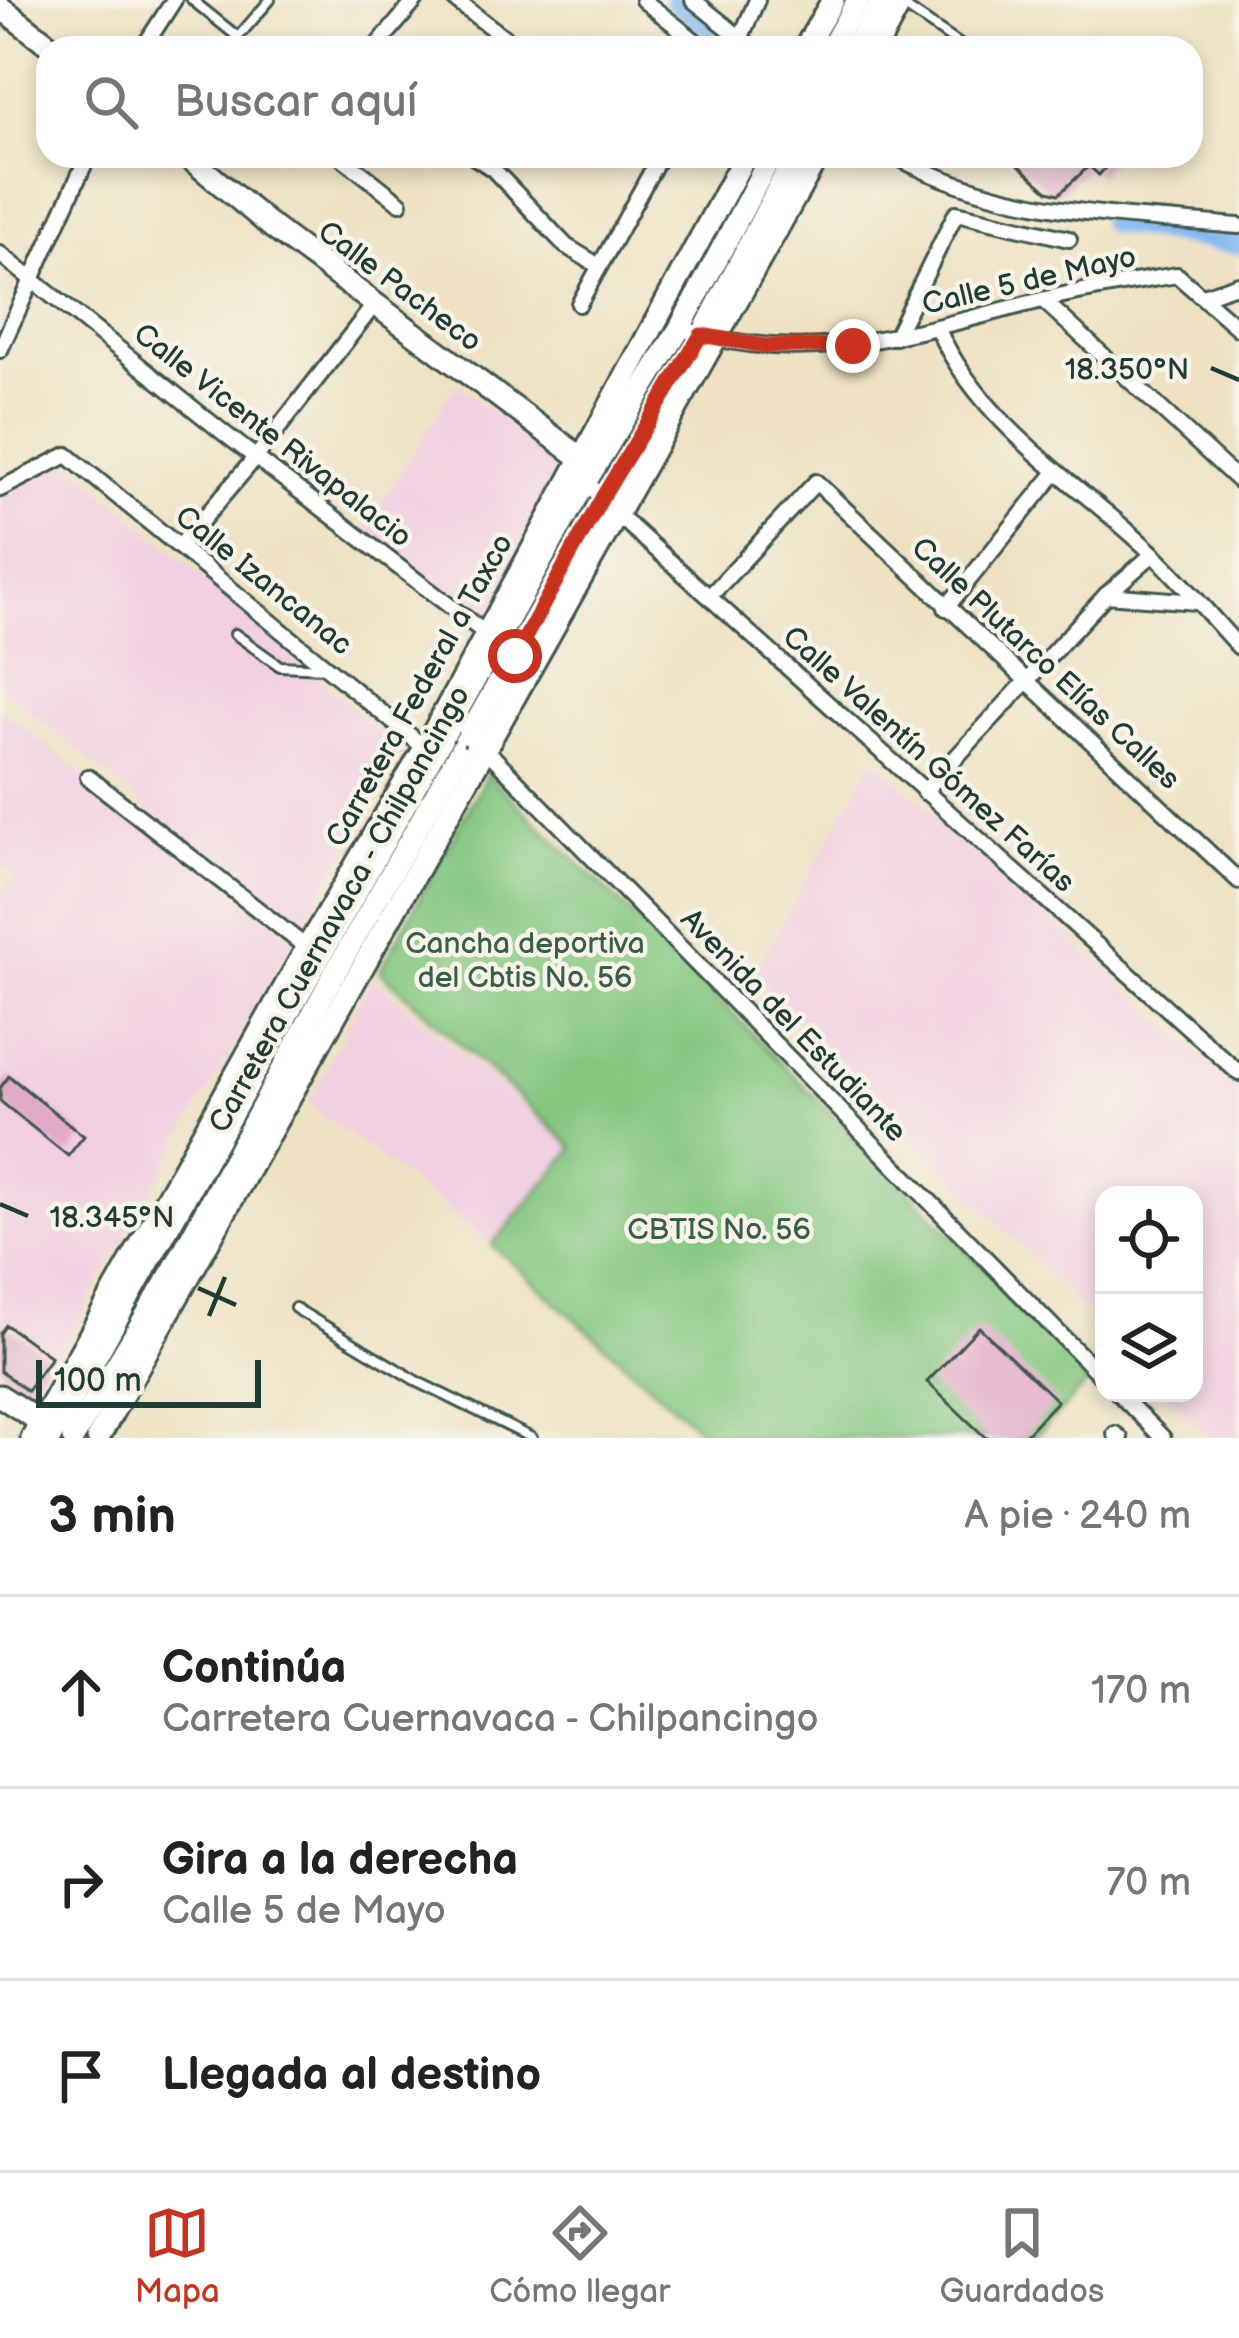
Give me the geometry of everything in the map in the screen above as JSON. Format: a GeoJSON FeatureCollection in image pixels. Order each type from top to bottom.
{"type":"FeatureCollection","features":[{"type":"Feature","properties":{"kind":"street"},"geometry":{"type":"LineString","coordinates":[[152,36],[173,0]]}},
{"type":"Feature","properties":{"kind":"street"},"geometry":{"type":"LineString","coordinates":[[385,36],[416,0]]}},
{"type":"Feature","properties":{"kind":"street"},"geometry":{"type":"LineString","coordinates":[[455,0],[502,36]]}},
{"type":"Feature","properties":{"kind":"street"},"geometry":{"type":"LineString","coordinates":[[643,0],[689,36]]}},
{"type":"Feature","properties":{"kind":"street"},"geometry":{"type":"LineString","coordinates":[[693,0],[739,36]]}},
{"type":"Feature","properties":{"kind":"street"},"geometry":{"type":"LineString","coordinates":[[748,36],[757,0]]}},
{"type":"Feature","properties":{"kind":"street"},"geometry":{"type":"LineString","coordinates":[[813,36],[833,0]]}},
{"type":"Feature","properties":{"kind":"street"},"geometry":{"type":"LineString","coordinates":[[838,36],[858,0]]}},
{"type":"Feature","properties":{"kind":"street"},"geometry":{"type":"LineString","coordinates":[[865,36],[895,1]]}},
{"type":"Feature","properties":{"kind":"street"},"geometry":{"type":"LineString","coordinates":[[881,36],[895,1]]}},
{"type":"Feature","properties":{"kind":"street"},"geometry":{"type":"LineString","coordinates":[[0,7],[37,36]]}},
{"type":"Feature","properties":{"kind":"street"},"geometry":{"type":"LineString","coordinates":[[0,350],[83,168]]}},
{"type":"Feature","properties":{"kind":"street","name":"Calle Pacheco"},"geometry":{"type":"LineString","coordinates":[[203,168],[374,305],[581,458]]}},
{"type":"Feature","properties":{"kind":"street"},"geometry":{"type":"LineString","coordinates":[[355,168],[400,203]]}},
{"type":"Feature","properties":{"kind":"street"},"geometry":{"type":"LineString","coordinates":[[490,168],[566,245],[599,266]]}},
{"type":"Feature","properties":{"kind":"street"},"geometry":{"type":"LineString","coordinates":[[579,304],[653,168]]}},
{"type":"Feature","properties":{"kind":"street","name":"Carretera Federal a Taxco"},"geometry":{"type":"LineString","coordinates":[[522,604],[581,458],[738,168]]}},
{"type":"Feature","properties":{"kind":"street","name":"Carretera Cuernavaca - Chilpancingo"},"geometry":{"type":"LineString","coordinates":[[699,333],[766,168]]}},
{"type":"Feature","properties":{"kind":"street","name":"Carretera Cuernavaca - Chilpancingo"},"geometry":{"type":"LineString","coordinates":[[52,1434],[321,958],[442,727],[522,604],[602,498],[788,168]]}},
{"type":"Feature","properties":{"kind":"street"},"geometry":{"type":"LineString","coordinates":[[477,746],[602,498],[699,333],[810,168]]}},
{"type":"Feature","properties":{"kind":"street"},"geometry":{"type":"LineString","coordinates":[[917,168],[991,197],[1044,209],[1239,226]]}},
{"type":"Feature","properties":{"kind":"street"},"geometry":{"type":"LineString","coordinates":[[895,337],[956,213],[1069,239]]}},
{"type":"Feature","properties":{"kind":"street","name":"Calle Vicente Rivapalacio"},"geometry":{"type":"LineString","coordinates":[[0,254],[500,644]]}},
{"type":"Feature","properties":{"kind":"street","name":"Calle 5 de Mayo"},"geometry":{"type":"LineString","coordinates":[[699,333],[765,346],[853,346],[938,330],[1043,300],[1177,275],[1202,296]]}},
{"type":"Feature","properties":{"kind":"street"},"geometry":{"type":"LineString","coordinates":[[1202,296],[1239,284]]}},
{"type":"Feature","properties":{"kind":"street"},"geometry":{"type":"LineString","coordinates":[[1202,296],[1239,329]]}},
{"type":"Feature","properties":{"kind":"street"},"geometry":{"type":"LineString","coordinates":[[1043,300],[1239,481]]}},
{"type":"Feature","properties":{"kind":"street"},"geometry":{"type":"LineString","coordinates":[[180,546],[374,305]]}},
{"type":"Feature","properties":{"kind":"street"},"geometry":{"type":"LineString","coordinates":[[938,330],[953,363],[981,402],[1153,554],[1239,647]]}},
{"type":"Feature","properties":{"kind":"street","name":"Calle Izancanac"},"geometry":{"type":"LineString","coordinates":[[0,488],[67,455],[328,668],[442,727]]}},
{"type":"Feature","properties":{"kind":"street"},"geometry":{"type":"LineString","coordinates":[[946,608],[1056,472]]}},
{"type":"Feature","properties":{"kind":"street","name":"Calle Plutarco Elías Calles"},"geometry":{"type":"LineString","coordinates":[[710,596],[816,482],[1239,881]]}},
{"type":"Feature","properties":{"kind":"street","name":"Calle Valentín Gómez Farías"},"geometry":{"type":"LineString","coordinates":[[602,498],[1239,1073]]}},
{"type":"Feature","properties":{"kind":"street"},"geometry":{"type":"LineString","coordinates":[[924,792],[1106,595],[1153,554]]}},
{"type":"Feature","properties":{"kind":"street"},"geometry":{"type":"LineString","coordinates":[[1106,595],[1197,602]]}},
{"type":"Feature","properties":{"kind":"street","name":"Carretera Cuernavaca - Chilpancingo"},"geometry":{"type":"LineString","coordinates":[[52,1434],[203,1234],[321,958],[420,848],[477,746],[500,644]]}},
{"type":"Feature","properties":{"kind":"street","name":"Carretera Federal a Taxco"},"geometry":{"type":"LineString","coordinates":[[402,800],[442,727]]}},
{"type":"Feature","properties":{"kind":"street","name":"Avenida del Estudiante"},"geometry":{"type":"LineString","coordinates":[[442,727],[477,746],[1095,1370]]}},
{"type":"Feature","properties":{"kind":"street"},"geometry":{"type":"LineString","coordinates":[[0,1396],[52,1434],[321,958],[88,777]]}},
{"type":"Feature","properties":{"kind":"street"},"geometry":{"type":"LineString","coordinates":[[98,1438],[203,1234],[420,848]]}},
{"type":"Feature","properties":{"kind":"street"},"geometry":{"type":"LineString","coordinates":[[172,1220],[203,1234]]}},
{"type":"Feature","properties":{"kind":"street"},"geometry":{"type":"LineString","coordinates":[[1127,1402],[1162,1438]]}},
{"type":"Feature","properties":{"kind":"lane"},"geometry":{"type":"LineString","coordinates":[[192,0],[237,36]]}},
{"type":"Feature","properties":{"kind":"lane"},"geometry":{"type":"LineString","coordinates":[[239,36],[270,0]]}},
{"type":"Feature","properties":{"kind":"lane"},"geometry":{"type":"LineString","coordinates":[[895,1],[947,36]]}},
{"type":"Feature","properties":{"kind":"lane"},"geometry":{"type":"LineString","coordinates":[[236,634],[280,666],[328,668]]}},
{"type":"Feature","properties":{"kind":"lane"},"geometry":{"type":"LineString","coordinates":[[295,1308],[420,1383],[532,1438]]}},
{"type":"Feature","properties":{"kind":"path"},"geometry":{"type":"LineString","coordinates":[[442,727],[477,746]]}},
{"type":"Feature","properties":{"kind":"shaded area"},"geometry":{"type":"Polygon","coordinates":[[[456,384],[568,471],[486,620],[365,529],[456,384]]]}},
{"type":"Feature","properties":{"kind":"shaded area"},"geometry":{"type":"Polygon","coordinates":[[[66,458],[402,752],[297,934],[0,685],[0,493],[66,458]]]}},
{"type":"Feature","properties":{"kind":"shaded area"},"geometry":{"type":"Polygon","coordinates":[[[0,709],[294,939],[57,1358],[6,1322],[0,1329],[0,896],[14,877],[0,864],[0,709]]]}},
{"type":"Feature","properties":{"kind":"shaded area"},"geometry":{"type":"Polygon","coordinates":[[[874,759],[1239,1090],[1239,1438],[1210,1438],[1175,1402],[1203,1402],[1203,1186],[1095,1186],[1095,1322],[754,973],[874,759]]]}},
{"type":"Feature","properties":{"kind":"shaded area"},"geometry":{"type":"Polygon","coordinates":[[[372,976],[574,1149],[492,1245],[309,1104],[372,976]]]}},
{"type":"Feature","properties":{"kind":"green space","name":"CBTIS No. 56"},"geometry":{"type":"Polygon","coordinates":[[[487,774],[1093,1377],[1034,1438],[709,1438],[492,1245],[574,1148],[380,971],[487,774]]]}},
{"type":"Feature","properties":{"kind":"building"},"geometry":{"type":"Polygon","coordinates":[[[1022,168],[1087,168],[1059,194],[1048,191],[1022,168]]]}},
{"type":"Feature","properties":{"kind":"building"},"geometry":{"type":"Polygon","coordinates":[[[9,1076],[84,1136],[68,1156],[0,1101],[0,1088],[9,1076]]]}},
{"type":"Feature","properties":{"kind":"building"},"geometry":{"type":"Polygon","coordinates":[[[6,1325],[51,1357],[27,1391],[0,1371],[0,1333],[6,1325]]]}},
{"type":"Feature","properties":{"kind":"building"},"geometry":{"type":"Polygon","coordinates":[[[979,1327],[1057,1401],[1022,1438],[986,1438],[927,1382],[979,1327]]]}},
{"type":"Feature","properties":{"kind":"waterway"},"geometry":{"type":"LineString","coordinates":[[678,0],[724,36]]}},
{"type":"Feature","properties":{"kind":"waterway"},"geometry":{"type":"LineString","coordinates":[[1113,220],[1239,241]]}},
{"type":"Feature","properties":{"kind":"route"},"geometry":{"type":"LineString","coordinates":[[515,656],[602,498],[701,335],[765,346],[853,346]]}},
{"type":"Feature","properties":{"kind":"park label","name":"Cancha deportiva del Cbtis No. 56"},"geometry":{"type":"Point","coordinates":[525,960]}}]}
